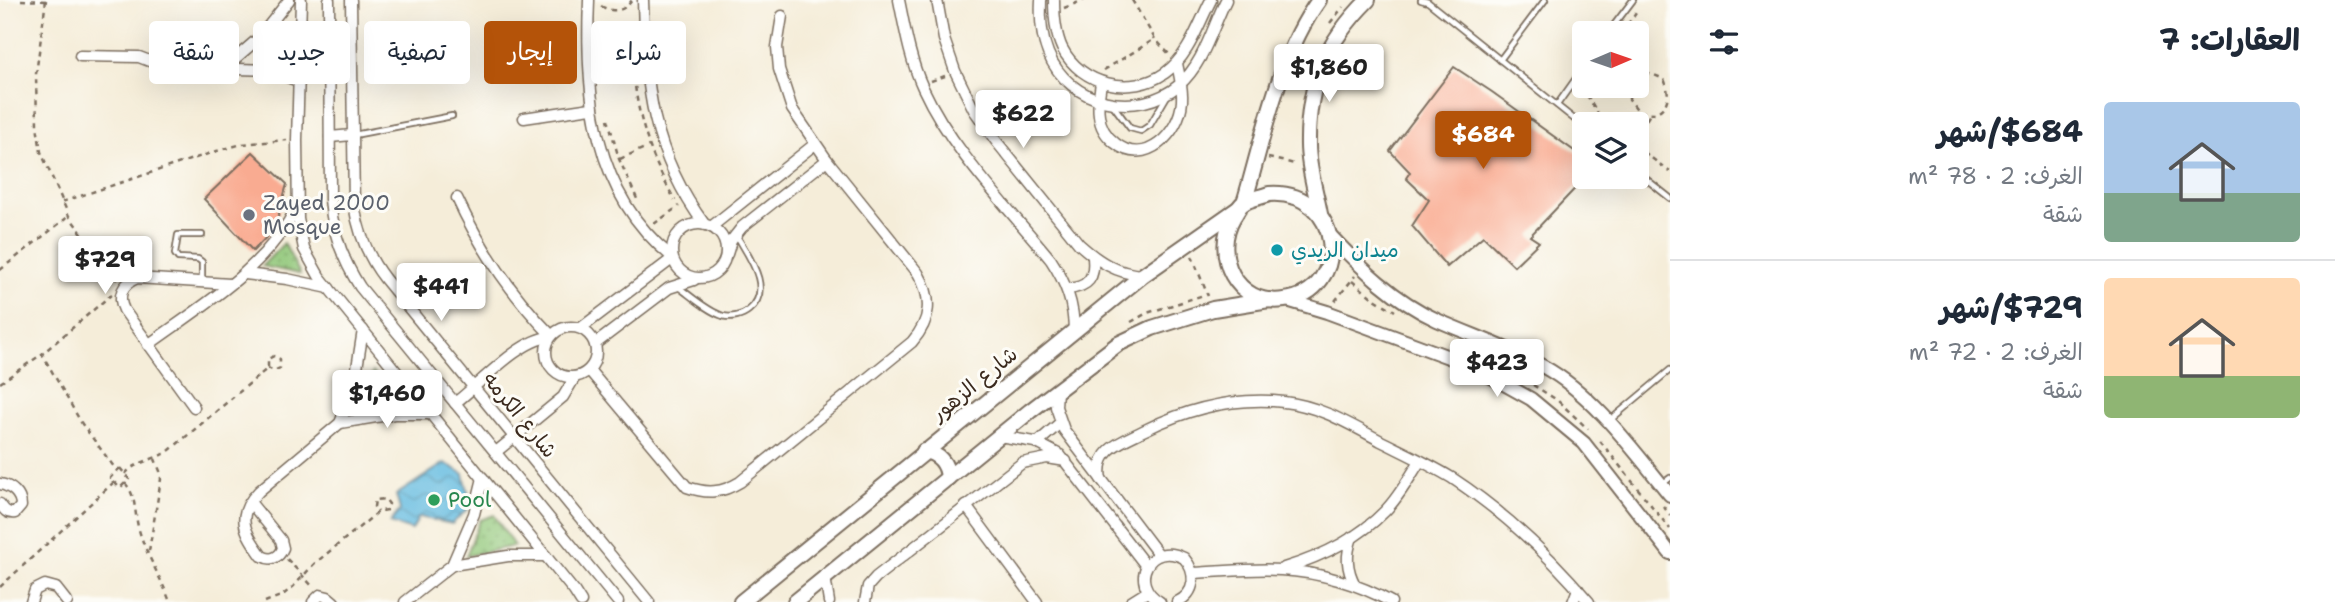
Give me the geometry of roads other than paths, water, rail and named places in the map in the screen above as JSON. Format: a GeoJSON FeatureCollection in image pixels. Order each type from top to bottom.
{"type":"FeatureCollection","features":[{"type":"Feature","properties":{"kind":"main road"},"geometry":{"type":"LineString","coordinates":[[1269,300],[1251,294],[1242,287],[1228,267],[1224,243],[1258,156],[1280,77],[1298,33],[1319,0]]}},
{"type":"Feature","properties":{"kind":"main road"},"geometry":{"type":"LineString","coordinates":[[794,602],[999,436],[1118,344],[1152,328],[1213,309],[1269,300],[1287,300],[1307,292],[1322,277],[1330,257],[1330,234],[1320,214],[1311,167],[1308,147],[1309,119],[1315,85],[1325,55],[1349,19],[1368,0]]}},
{"type":"Feature","properties":{"kind":"main road"},"geometry":{"type":"LineString","coordinates":[[1241,205],[1269,194],[1280,194],[1302,200],[1320,214]]}},
{"type":"Feature","properties":{"kind":"main road","name":"شارع الزهور"},"geometry":{"type":"LineString","coordinates":[[741,602],[1143,275],[1241,205]]}},
{"type":"Feature","properties":{"kind":"main road"},"geometry":{"type":"LineString","coordinates":[[924,451],[942,460],[948,478]]}},
{"type":"Feature","properties":{"kind":"street"},"geometry":{"type":"LineString","coordinates":[[239,55],[259,38],[289,0]]}},
{"type":"Feature","properties":{"kind":"street"},"geometry":{"type":"LineString","coordinates":[[301,0],[301,21]]}},
{"type":"Feature","properties":{"kind":"street","name":"شارع الكرمه"},"geometry":{"type":"LineString","coordinates":[[329,0],[331,212],[346,264],[360,286],[618,602]]}},
{"type":"Feature","properties":{"kind":"street","name":"شارع الكرمه"},"geometry":{"type":"LineString","coordinates":[[351,0],[354,204],[356,220],[367,251],[385,279],[649,602]]}},
{"type":"Feature","properties":{"kind":"street"},"geometry":{"type":"LineString","coordinates":[[589,0],[587,51],[591,108],[604,154],[628,210],[645,232],[672,258],[678,270],[687,277],[699,279]]}},
{"type":"Feature","properties":{"kind":"street"},"geometry":{"type":"LineString","coordinates":[[643,0],[646,79],[652,110],[673,169],[689,201],[708,226],[724,240],[726,257]]}},
{"type":"Feature","properties":{"kind":"street"},"geometry":{"type":"LineString","coordinates":[[899,0],[906,38],[922,85],[935,112],[957,145],[1051,260],[1067,289],[1074,316],[1074,332]]}},
{"type":"Feature","properties":{"kind":"street"},"geometry":{"type":"LineString","coordinates":[[937,0],[944,39],[955,71],[974,110],[996,141],[1079,244],[1093,257],[1129,274],[1143,275]]}},
{"type":"Feature","properties":{"kind":"street"},"geometry":{"type":"LineString","coordinates":[[1041,0],[1043,39],[1057,70],[1083,93],[1113,104],[1142,103],[1169,92],[1181,83],[1200,58],[1226,0]]}},
{"type":"Feature","properties":{"kind":"street"},"geometry":{"type":"LineString","coordinates":[[1054,0],[1058,36],[1067,56],[1082,72],[1096,80],[1117,85],[1149,81],[1164,74],[1177,63],[1211,0]]}},
{"type":"Feature","properties":{"kind":"street"},"geometry":{"type":"LineString","coordinates":[[589,370],[687,487],[700,492],[714,492],[727,490],[740,482],[922,331],[928,317],[926,286],[827,160],[792,109],[779,69],[777,47],[782,16]]}},
{"type":"Feature","properties":{"kind":"street"},"geometry":{"type":"LineString","coordinates":[[80,56],[132,56],[149,62]]}},
{"type":"Feature","properties":{"kind":"street"},"geometry":{"type":"LineString","coordinates":[[1096,80],[1098,114],[1108,136],[1128,151],[1140,152],[1161,142],[1176,123],[1182,100],[1177,63]]}},
{"type":"Feature","properties":{"kind":"street"},"geometry":{"type":"LineString","coordinates":[[300,84],[298,204],[300,234],[310,264],[547,556],[581,602]]}},
{"type":"Feature","properties":{"kind":"street"},"geometry":{"type":"LineString","coordinates":[[524,118],[591,108]]}},
{"type":"Feature","properties":{"kind":"street"},"geometry":{"type":"LineString","coordinates":[[330,137],[352,135]]}},
{"type":"Feature","properties":{"kind":"street"},"geometry":{"type":"LineString","coordinates":[[672,258],[671,247],[680,231],[687,226],[708,226],[816,144]]}},
{"type":"Feature","properties":{"kind":"street"},"geometry":{"type":"LineString","coordinates":[[595,344],[669,288],[716,273],[736,233],[827,160]]}},
{"type":"Feature","properties":{"kind":"street"},"geometry":{"type":"LineString","coordinates":[[457,198],[478,241],[504,281],[550,336]]}},
{"type":"Feature","properties":{"kind":"street"},"geometry":{"type":"LineString","coordinates":[[148,345],[245,274],[275,242],[298,204]]}},
{"type":"Feature","properties":{"kind":"street"},"geometry":{"type":"LineString","coordinates":[[1330,234],[1361,268],[1435,319],[1516,353],[1546,368],[1571,385],[1594,405],[1666,481],[1666,500]]}},
{"type":"Feature","properties":{"kind":"street"},"geometry":{"type":"LineString","coordinates":[[1067,289],[1079,288],[1089,281],[1094,270],[1093,257]]}},
{"type":"Feature","properties":{"kind":"street"},"geometry":{"type":"LineString","coordinates":[[581,328],[672,258]]}},
{"type":"Feature","properties":{"kind":"street"},"geometry":{"type":"LineString","coordinates":[[245,274],[329,288]]}},
{"type":"Feature","properties":{"kind":"street"},"geometry":{"type":"LineString","coordinates":[[194,407],[124,310],[120,299],[122,291],[131,280],[137,278],[230,284]]}},
{"type":"Feature","properties":{"kind":"street"},"geometry":{"type":"LineString","coordinates":[[1287,300],[1327,312],[1469,365],[1531,399],[1559,419],[1584,443],[1670,553]]}},
{"type":"Feature","properties":{"kind":"street"},"geometry":{"type":"LineString","coordinates":[[570,326],[581,328],[590,335],[595,344],[594,363],[589,370],[575,377],[556,373],[545,356],[545,346],[550,336],[560,328],[570,326]]}},
{"type":"Feature","properties":{"kind":"street"},"geometry":{"type":"LineString","coordinates":[[250,502],[281,540],[283,548],[274,558],[265,558],[246,533],[245,517],[250,502],[259,491],[340,423],[354,387],[363,330]]}},
{"type":"Feature","properties":{"kind":"street"},"geometry":{"type":"LineString","coordinates":[[456,403],[524,346],[550,336]]}},
{"type":"Feature","properties":{"kind":"street"},"geometry":{"type":"LineString","coordinates":[[496,452],[563,397],[575,377]]}},
{"type":"Feature","properties":{"kind":"street"},"geometry":{"type":"LineString","coordinates":[[1057,390],[1056,407],[1060,423],[1159,555]]}},
{"type":"Feature","properties":{"kind":"street"},"geometry":{"type":"LineString","coordinates":[[1098,476],[1103,455],[1116,445],[1170,418],[1207,406],[1245,401],[1284,402],[1323,410],[1450,477],[1516,526],[1546,554],[1589,602]]}},
{"type":"Feature","properties":{"kind":"street"},"geometry":{"type":"LineString","coordinates":[[340,423],[376,416],[431,414]]}},
{"type":"Feature","properties":{"kind":"street"},"geometry":{"type":"LineString","coordinates":[[1037,443],[1060,423]]}},
{"type":"Feature","properties":{"kind":"street"},"geometry":{"type":"LineString","coordinates":[[999,436],[1037,443],[1066,461],[1146,566]]}},
{"type":"Feature","properties":{"kind":"street"},"geometry":{"type":"LineString","coordinates":[[865,602],[868,586],[876,577],[1022,463],[1047,458],[1066,461]]}},
{"type":"Feature","properties":{"kind":"street"},"geometry":{"type":"LineString","coordinates":[[1281,569],[1318,556],[1352,537],[1385,512],[1420,461]]}},
{"type":"Feature","properties":{"kind":"street"},"geometry":{"type":"LineString","coordinates":[[1083,483],[1098,476]]}},
{"type":"Feature","properties":{"kind":"street"},"geometry":{"type":"LineString","coordinates":[[452,565],[474,514],[483,478]]}},
{"type":"Feature","properties":{"kind":"street"},"geometry":{"type":"LineString","coordinates":[[0,484],[12,488],[21,502],[19,510],[11,514],[0,504]]}},
{"type":"Feature","properties":{"kind":"street"},"geometry":{"type":"LineString","coordinates":[[966,506],[1037,602]]}},
{"type":"Feature","properties":{"kind":"street"},"geometry":{"type":"LineString","coordinates":[[1352,537],[1347,557],[1350,576],[1355,585]]}},
{"type":"Feature","properties":{"kind":"street"},"geometry":{"type":"LineString","coordinates":[[1160,602],[1147,592],[1143,575],[1146,566],[1159,555],[1167,553],[1184,558],[1193,573],[1190,599],[1177,602]]}},
{"type":"Feature","properties":{"kind":"street"},"geometry":{"type":"LineString","coordinates":[[404,602],[452,565],[508,556],[547,556]]}},
{"type":"Feature","properties":{"kind":"street"},"geometry":{"type":"LineString","coordinates":[[1193,573],[1281,569],[1355,585],[1391,602]]}},
{"type":"Feature","properties":{"kind":"street"},"geometry":{"type":"LineString","coordinates":[[825,577],[829,602]]}},
{"type":"Feature","properties":{"kind":"street"},"geometry":{"type":"LineString","coordinates":[[31,602],[35,590],[45,585],[56,588],[66,602]]}},
{"type":"Feature","properties":{"kind":"street"},"geometry":{"type":"LineString","coordinates":[[1573,602],[1578,589]]}},
{"type":"Feature","properties":{"kind":"street"},"geometry":{"type":"LineString","coordinates":[[1130,602],[1147,592]]}},
{"type":"Feature","properties":{"kind":"street"},"geometry":{"type":"LineString","coordinates":[[316,599],[328,597],[334,602]]}},
{"type":"Feature","properties":{"kind":"lane"},"geometry":{"type":"LineString","coordinates":[[1421,0],[1428,2],[1572,117]]}},
{"type":"Feature","properties":{"kind":"lane"},"geometry":{"type":"LineString","coordinates":[[1500,60],[1545,0]]}},
{"type":"Feature","properties":{"kind":"lane"},"geometry":{"type":"LineString","coordinates":[[1617,21],[1633,0]]}},
{"type":"Feature","properties":{"kind":"lane"},"geometry":{"type":"LineString","coordinates":[[1557,105],[1572,84]]}},
{"type":"Feature","properties":{"kind":"lane"},"geometry":{"type":"LineString","coordinates":[[1113,104],[1130,128],[1141,131],[1150,125],[1169,92]]}},
{"type":"Feature","properties":{"kind":"lane"},"geometry":{"type":"LineString","coordinates":[[352,135],[452,116]]}},
{"type":"Feature","properties":{"kind":"lane"},"geometry":{"type":"LineString","coordinates":[[1649,181],[1670,198]]}},
{"type":"Feature","properties":{"kind":"lane"},"geometry":{"type":"LineString","coordinates":[[676,285],[724,316],[736,317],[748,312],[756,303],[760,291],[759,279],[736,233]]}},
{"type":"Feature","properties":{"kind":"lane"},"geometry":{"type":"LineString","coordinates":[[202,235],[178,235],[175,239],[175,254],[179,258],[198,259],[202,262],[202,282]]}},
{"type":"Feature","properties":{"kind":"lane"},"geometry":{"type":"LineString","coordinates":[[1608,422],[1670,370]]}},
{"type":"Feature","properties":{"kind":"water","name":"Pool"},"geometry":{"type":"Polygon","coordinates":[[[445,463],[464,474],[471,506],[452,524],[419,517],[412,530],[390,523],[400,510],[396,495],[445,463]]]}},
{"type":"Feature","properties":{"kind":"place","name":"Zayed 2000 Mosque"},"geometry":{"type":"Point","coordinates":[249,215]}},
{"type":"Feature","properties":{"kind":"place","name":"ميدان الريدي"},"geometry":{"type":"Point","coordinates":[1277,250]}},
{"type":"Feature","properties":{"kind":"place","name":"Pool"},"geometry":{"type":"Point","coordinates":[434,500]}}]}
